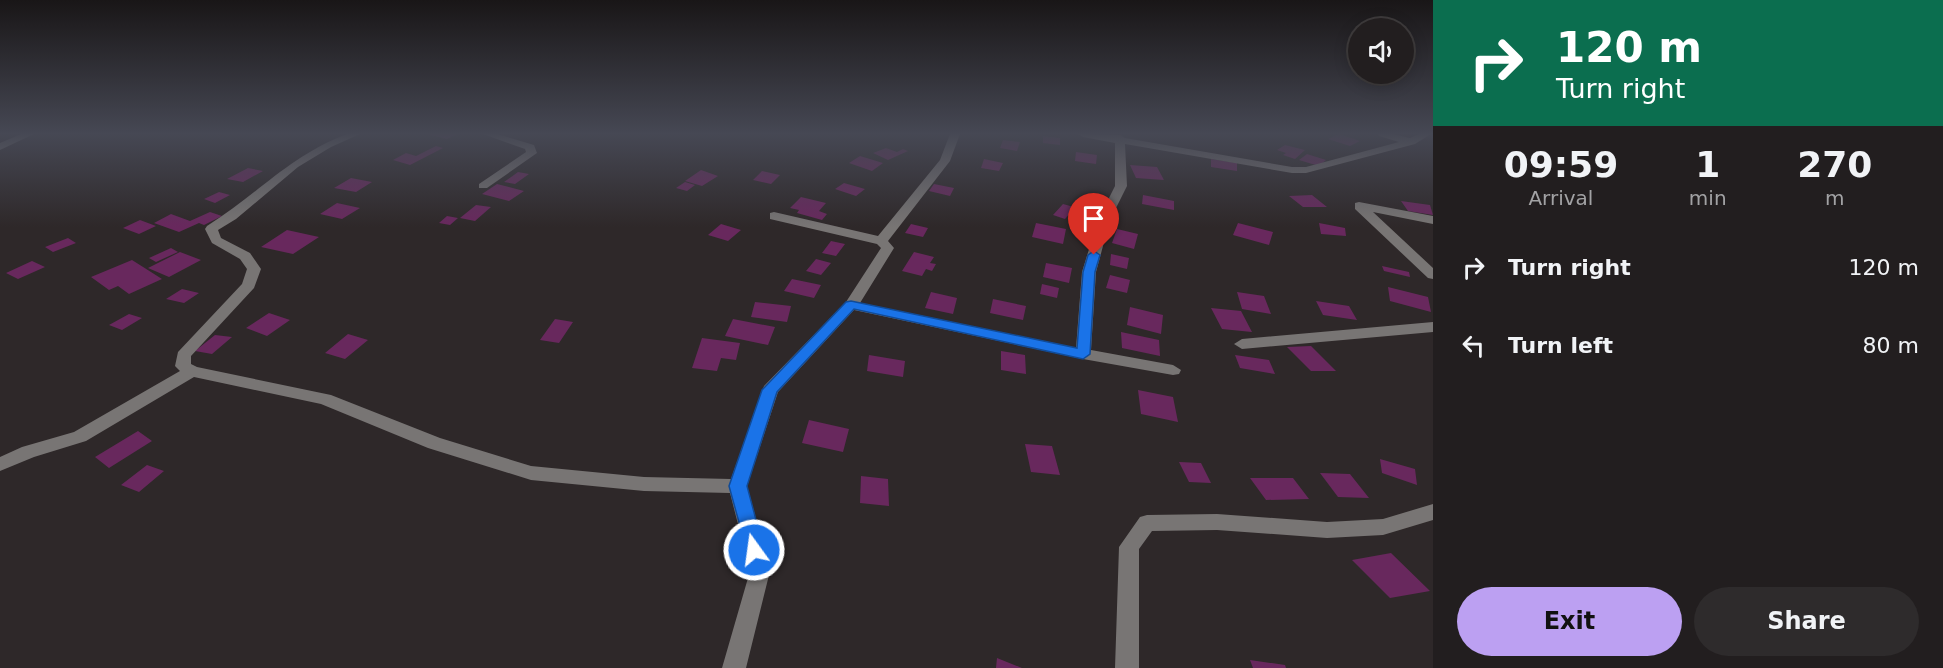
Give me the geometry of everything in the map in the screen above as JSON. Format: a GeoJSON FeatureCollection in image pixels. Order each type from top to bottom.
{"type":"FeatureCollection","features":[{"type":"Feature","properties":{"kind":"street"},"geometry":{"type":"LineString","coordinates":[[294,165],[232,216],[211,229],[216,240],[245,256],[254,268],[249,285],[183,355],[183,366],[192,371],[325,399],[434,443],[531,473],[644,484],[738,486]]}},
{"type":"Feature","properties":{"kind":"street"},"geometry":{"type":"LineString","coordinates":[[483,186],[514,165]]}},
{"type":"Feature","properties":{"kind":"street"},"geometry":{"type":"LineString","coordinates":[[881,241],[942,165]]}},
{"type":"Feature","properties":{"kind":"street"},"geometry":{"type":"LineString","coordinates":[[1083,354],[1089,272],[1104,220],[1121,186],[1121,165]]}},
{"type":"Feature","properties":{"kind":"street"},"geometry":{"type":"LineString","coordinates":[[1266,165],[1292,170],[1306,170],[1324,165]]}},
{"type":"Feature","properties":{"kind":"street"},"geometry":{"type":"LineString","coordinates":[[1433,220],[1359,207],[1433,275]]}},
{"type":"Feature","properties":{"kind":"street"},"geometry":{"type":"LineString","coordinates":[[734,668],[760,571],[738,486],[770,390],[851,305],[888,248],[881,241],[774,216]]}},
{"type":"Feature","properties":{"kind":"street"},"geometry":{"type":"LineString","coordinates":[[851,305],[1083,354],[1173,370]]}},
{"type":"Feature","properties":{"kind":"street"},"geometry":{"type":"LineString","coordinates":[[1242,344],[1433,327]]}},
{"type":"Feature","properties":{"kind":"street"},"geometry":{"type":"LineString","coordinates":[[0,464],[28,452],[80,437],[192,371]]}},
{"type":"Feature","properties":{"kind":"street"},"geometry":{"type":"LineString","coordinates":[[1127,668],[1128,547],[1147,523],[1217,522],[1327,530],[1383,526],[1433,512]]}},
{"type":"Feature","properties":{"kind":"building"},"geometry":{"type":"Polygon","coordinates":[[[855,165],[880,165],[872,171],[855,165]]]}},
{"type":"Feature","properties":{"kind":"building"},"geometry":{"type":"Polygon","coordinates":[[[982,165],[1002,165],[999,171],[981,168],[982,165]]]}},
{"type":"Feature","properties":{"kind":"building"},"geometry":{"type":"Polygon","coordinates":[[[1130,165],[1157,167],[1164,180],[1136,178],[1130,165]]]}},
{"type":"Feature","properties":{"kind":"building"},"geometry":{"type":"Polygon","coordinates":[[[1211,165],[1237,165],[1237,171],[1211,165]]]}},
{"type":"Feature","properties":{"kind":"building"},"geometry":{"type":"Polygon","coordinates":[[[248,168],[263,171],[243,182],[227,179],[248,168]]]}},
{"type":"Feature","properties":{"kind":"building"},"geometry":{"type":"Polygon","coordinates":[[[701,170],[718,176],[702,186],[685,181],[701,170]]]}},
{"type":"Feature","properties":{"kind":"building"},"geometry":{"type":"Polygon","coordinates":[[[762,171],[780,175],[771,184],[753,180],[762,171]]]}},
{"type":"Feature","properties":{"kind":"building"},"geometry":{"type":"Polygon","coordinates":[[[518,172],[529,174],[515,184],[504,182],[518,172]]]}},
{"type":"Feature","properties":{"kind":"building"},"geometry":{"type":"Polygon","coordinates":[[[351,178],[372,182],[356,192],[334,188],[351,178]]]}},
{"type":"Feature","properties":{"kind":"building"},"geometry":{"type":"Polygon","coordinates":[[[685,182],[695,185],[687,191],[676,188],[685,182]]]}},
{"type":"Feature","properties":{"kind":"building"},"geometry":{"type":"Polygon","coordinates":[[[844,183],[865,189],[856,196],[835,189],[844,183]]]}},
{"type":"Feature","properties":{"kind":"building"},"geometry":{"type":"Polygon","coordinates":[[[497,184],[524,191],[509,201],[482,194],[497,184]]]}},
{"type":"Feature","properties":{"kind":"building"},"geometry":{"type":"Polygon","coordinates":[[[934,184],[954,188],[950,196],[929,191],[934,184]]]}},
{"type":"Feature","properties":{"kind":"building"},"geometry":{"type":"Polygon","coordinates":[[[219,192],[230,195],[215,203],[204,199],[219,192]]]}},
{"type":"Feature","properties":{"kind":"building"},"geometry":{"type":"Polygon","coordinates":[[[1143,195],[1174,201],[1174,210],[1142,204],[1143,195]]]}},
{"type":"Feature","properties":{"kind":"building"},"geometry":{"type":"Polygon","coordinates":[[[1312,195],[1327,207],[1303,207],[1289,196],[1312,195]]]}},
{"type":"Feature","properties":{"kind":"building"},"geometry":{"type":"Polygon","coordinates":[[[801,197],[826,203],[819,211],[827,214],[822,220],[797,213],[799,210],[790,208],[801,197]]]}},
{"type":"Feature","properties":{"kind":"building"},"geometry":{"type":"Polygon","coordinates":[[[1401,201],[1430,205],[1433,215],[1408,211],[1401,201]]]}},
{"type":"Feature","properties":{"kind":"building"},"geometry":{"type":"Polygon","coordinates":[[[337,203],[360,208],[342,219],[320,214],[337,203]]]}},
{"type":"Feature","properties":{"kind":"building"},"geometry":{"type":"Polygon","coordinates":[[[1063,204],[1081,209],[1078,213],[1072,211],[1065,219],[1053,215],[1063,204]]]}},
{"type":"Feature","properties":{"kind":"building"},"geometry":{"type":"Polygon","coordinates":[[[476,205],[491,207],[475,221],[460,218],[476,205]]]}},
{"type":"Feature","properties":{"kind":"building"},"geometry":{"type":"Polygon","coordinates":[[[210,212],[222,216],[204,225],[199,223],[179,232],[154,223],[171,214],[190,221],[210,212]]]}},
{"type":"Feature","properties":{"kind":"building"},"geometry":{"type":"Polygon","coordinates":[[[447,216],[458,218],[450,225],[439,223],[447,216]]]}},
{"type":"Feature","properties":{"kind":"building"},"geometry":{"type":"Polygon","coordinates":[[[140,220],[156,226],[139,234],[123,228],[140,220]]]}},
{"type":"Feature","properties":{"kind":"building"},"geometry":{"type":"Polygon","coordinates":[[[1036,223],[1066,229],[1063,244],[1032,237],[1036,223]]]}},
{"type":"Feature","properties":{"kind":"building"},"geometry":{"type":"Polygon","coordinates":[[[1238,223],[1273,232],[1269,245],[1233,235],[1238,223]]]}},
{"type":"Feature","properties":{"kind":"building"},"geometry":{"type":"Polygon","coordinates":[[[1319,223],[1345,228],[1346,236],[1321,234],[1319,223]]]}},
{"type":"Feature","properties":{"kind":"building"},"geometry":{"type":"Polygon","coordinates":[[[721,224],[741,230],[728,241],[708,235],[721,224]]]}},
{"type":"Feature","properties":{"kind":"building"},"geometry":{"type":"Polygon","coordinates":[[[911,224],[928,228],[923,237],[905,233],[911,224]]]}},
{"type":"Feature","properties":{"kind":"building"},"geometry":{"type":"Polygon","coordinates":[[[1117,229],[1138,234],[1134,249],[1112,243],[1117,229]]]}},
{"type":"Feature","properties":{"kind":"building"},"geometry":{"type":"Polygon","coordinates":[[[287,230],[319,237],[293,254],[261,247],[287,230]]]}},
{"type":"Feature","properties":{"kind":"building"},"geometry":{"type":"Polygon","coordinates":[[[68,238],[76,243],[53,252],[45,247],[68,238]]]}},
{"type":"Feature","properties":{"kind":"building"},"geometry":{"type":"Polygon","coordinates":[[[831,241],[845,244],[836,256],[822,253],[831,241]]]}},
{"type":"Feature","properties":{"kind":"building"},"geometry":{"type":"Polygon","coordinates":[[[171,248],[178,252],[156,262],[149,258],[171,248]]]}},
{"type":"Feature","properties":{"kind":"building"},"geometry":{"type":"Polygon","coordinates":[[[180,252],[201,260],[169,277],[148,268],[180,252]]]}},
{"type":"Feature","properties":{"kind":"building"},"geometry":{"type":"Polygon","coordinates":[[[914,252],[934,257],[930,263],[936,264],[932,271],[926,269],[922,276],[902,271],[914,252]]]}},
{"type":"Feature","properties":{"kind":"building"},"geometry":{"type":"Polygon","coordinates":[[[1111,254],[1129,258],[1127,269],[1110,265],[1111,254]]]}},
{"type":"Feature","properties":{"kind":"building"},"geometry":{"type":"Polygon","coordinates":[[[816,259],[831,263],[821,275],[806,271],[816,259]]]}},
{"type":"Feature","properties":{"kind":"building"},"geometry":{"type":"Polygon","coordinates":[[[132,260],[162,279],[129,294],[118,286],[109,290],[91,277],[132,260]]]}},
{"type":"Feature","properties":{"kind":"building"},"geometry":{"type":"Polygon","coordinates":[[[32,261],[45,267],[18,279],[6,273],[32,261]]]}},
{"type":"Feature","properties":{"kind":"building"},"geometry":{"type":"Polygon","coordinates":[[[1046,263],[1072,268],[1069,283],[1043,277],[1046,263]]]}},
{"type":"Feature","properties":{"kind":"building"},"geometry":{"type":"Polygon","coordinates":[[[1382,266],[1409,272],[1410,277],[1384,271],[1382,266]]]}},
{"type":"Feature","properties":{"kind":"building"},"geometry":{"type":"Polygon","coordinates":[[[1110,275],[1130,280],[1127,293],[1106,288],[1110,275]]]}},
{"type":"Feature","properties":{"kind":"building"},"geometry":{"type":"Polygon","coordinates":[[[792,279],[821,285],[814,298],[784,291],[792,279]]]}},
{"type":"Feature","properties":{"kind":"building"},"geometry":{"type":"Polygon","coordinates":[[[1042,284],[1059,288],[1057,298],[1040,294],[1042,284]]]}},
{"type":"Feature","properties":{"kind":"building"},"geometry":{"type":"Polygon","coordinates":[[[1388,287],[1428,297],[1431,312],[1390,301],[1388,287]]]}},
{"type":"Feature","properties":{"kind":"building"},"geometry":{"type":"Polygon","coordinates":[[[182,289],[199,293],[184,303],[166,299],[182,289]]]}},
{"type":"Feature","properties":{"kind":"building"},"geometry":{"type":"Polygon","coordinates":[[[931,292],[957,298],[953,314],[925,308],[931,292]]]}},
{"type":"Feature","properties":{"kind":"building"},"geometry":{"type":"Polygon","coordinates":[[[1237,292],[1264,296],[1271,314],[1242,309],[1237,292]]]}},
{"type":"Feature","properties":{"kind":"building"},"geometry":{"type":"Polygon","coordinates":[[[993,299],[1026,306],[1023,320],[990,313],[993,299]]]}},
{"type":"Feature","properties":{"kind":"building"},"geometry":{"type":"Polygon","coordinates":[[[1316,301],[1349,306],[1357,320],[1323,315],[1316,301]]]}},
{"type":"Feature","properties":{"kind":"building"},"geometry":{"type":"Polygon","coordinates":[[[755,302],[791,306],[787,322],[751,317],[755,302]]]}},
{"type":"Feature","properties":{"kind":"building"},"geometry":{"type":"Polygon","coordinates":[[[1130,307],[1163,315],[1161,334],[1127,325],[1130,307]]]}},
{"type":"Feature","properties":{"kind":"building"},"geometry":{"type":"Polygon","coordinates":[[[1211,308],[1241,311],[1252,332],[1222,329],[1211,308]]]}},
{"type":"Feature","properties":{"kind":"building"},"geometry":{"type":"Polygon","coordinates":[[[269,313],[290,320],[267,336],[246,328],[269,313]]]}},
{"type":"Feature","properties":{"kind":"building"},"geometry":{"type":"Polygon","coordinates":[[[129,314],[142,318],[122,330],[109,325],[129,314]]]}},
{"type":"Feature","properties":{"kind":"building"},"geometry":{"type":"Polygon","coordinates":[[[555,319],[573,322],[559,343],[540,340],[555,319]]]}},
{"type":"Feature","properties":{"kind":"building"},"geometry":{"type":"Polygon","coordinates":[[[733,319],[775,327],[768,345],[725,336],[733,319]]]}},
{"type":"Feature","properties":{"kind":"building"},"geometry":{"type":"Polygon","coordinates":[[[1121,332],[1159,340],[1160,356],[1122,348],[1121,332]]]}},
{"type":"Feature","properties":{"kind":"building"},"geometry":{"type":"Polygon","coordinates":[[[348,334],[368,340],[345,359],[325,353],[348,334]]]}},
{"type":"Feature","properties":{"kind":"building"},"geometry":{"type":"Polygon","coordinates":[[[215,335],[232,337],[212,354],[195,351],[215,335]]]}},
{"type":"Feature","properties":{"kind":"building"},"geometry":{"type":"Polygon","coordinates":[[[702,338],[740,343],[736,360],[721,358],[717,371],[692,368],[702,338]]]}},
{"type":"Feature","properties":{"kind":"building"},"geometry":{"type":"Polygon","coordinates":[[[1311,346],[1336,371],[1311,371],[1287,347],[1311,346]]]}},
{"type":"Feature","properties":{"kind":"building"},"geometry":{"type":"Polygon","coordinates":[[[1001,351],[1025,355],[1026,374],[1001,370],[1001,351]]]}},
{"type":"Feature","properties":{"kind":"building"},"geometry":{"type":"Polygon","coordinates":[[[869,355],[905,361],[903,377],[867,371],[869,355]]]}},
{"type":"Feature","properties":{"kind":"building"},"geometry":{"type":"Polygon","coordinates":[[[1235,355],[1269,360],[1275,374],[1240,368],[1235,355]]]}},
{"type":"Feature","properties":{"kind":"building"},"geometry":{"type":"Polygon","coordinates":[[[1138,390],[1173,397],[1178,422],[1141,414],[1138,390]]]}},
{"type":"Feature","properties":{"kind":"building"},"geometry":{"type":"Polygon","coordinates":[[[809,420],[849,429],[843,452],[802,443],[809,420]]]}},
{"type":"Feature","properties":{"kind":"building"},"geometry":{"type":"Polygon","coordinates":[[[138,431],[152,441],[109,468],[95,457],[138,431]]]}},
{"type":"Feature","properties":{"kind":"building"},"geometry":{"type":"Polygon","coordinates":[[[1025,444],[1052,446],[1060,475],[1031,472],[1025,444]]]}},
{"type":"Feature","properties":{"kind":"building"},"geometry":{"type":"Polygon","coordinates":[[[1380,459],[1415,469],[1417,485],[1382,473],[1380,459]]]}},
{"type":"Feature","properties":{"kind":"building"},"geometry":{"type":"Polygon","coordinates":[[[1179,462],[1201,463],[1211,483],[1189,482],[1179,462]]]}},
{"type":"Feature","properties":{"kind":"building"},"geometry":{"type":"Polygon","coordinates":[[[147,465],[164,471],[139,492],[121,485],[147,465]]]}},
{"type":"Feature","properties":{"kind":"building"},"geometry":{"type":"Polygon","coordinates":[[[1320,473],[1350,474],[1369,498],[1338,497],[1320,473]]]}},
{"type":"Feature","properties":{"kind":"building"},"geometry":{"type":"Polygon","coordinates":[[[861,476],[888,479],[889,506],[860,503],[861,476]]]}},
{"type":"Feature","properties":{"kind":"building"},"geometry":{"type":"Polygon","coordinates":[[[1250,478],[1293,478],[1309,499],[1266,500],[1250,478]]]}},
{"type":"Feature","properties":{"kind":"building"},"geometry":{"type":"Polygon","coordinates":[[[1391,553],[1430,591],[1390,598],[1352,560],[1391,553]]]}},
{"type":"Feature","properties":{"kind":"building"},"geometry":{"type":"Polygon","coordinates":[[[997,658],[1022,668],[996,668],[997,658]]]}},
{"type":"Feature","properties":{"kind":"building"},"geometry":{"type":"Polygon","coordinates":[[[1250,660],[1285,665],[1286,668],[1253,668],[1250,660]]]}},
{"type":"Feature","properties":{"kind":"route"},"geometry":{"type":"LineString","coordinates":[[754,550],[738,486],[770,390],[851,305],[1083,354],[1089,272],[1094,255]]}}]}
